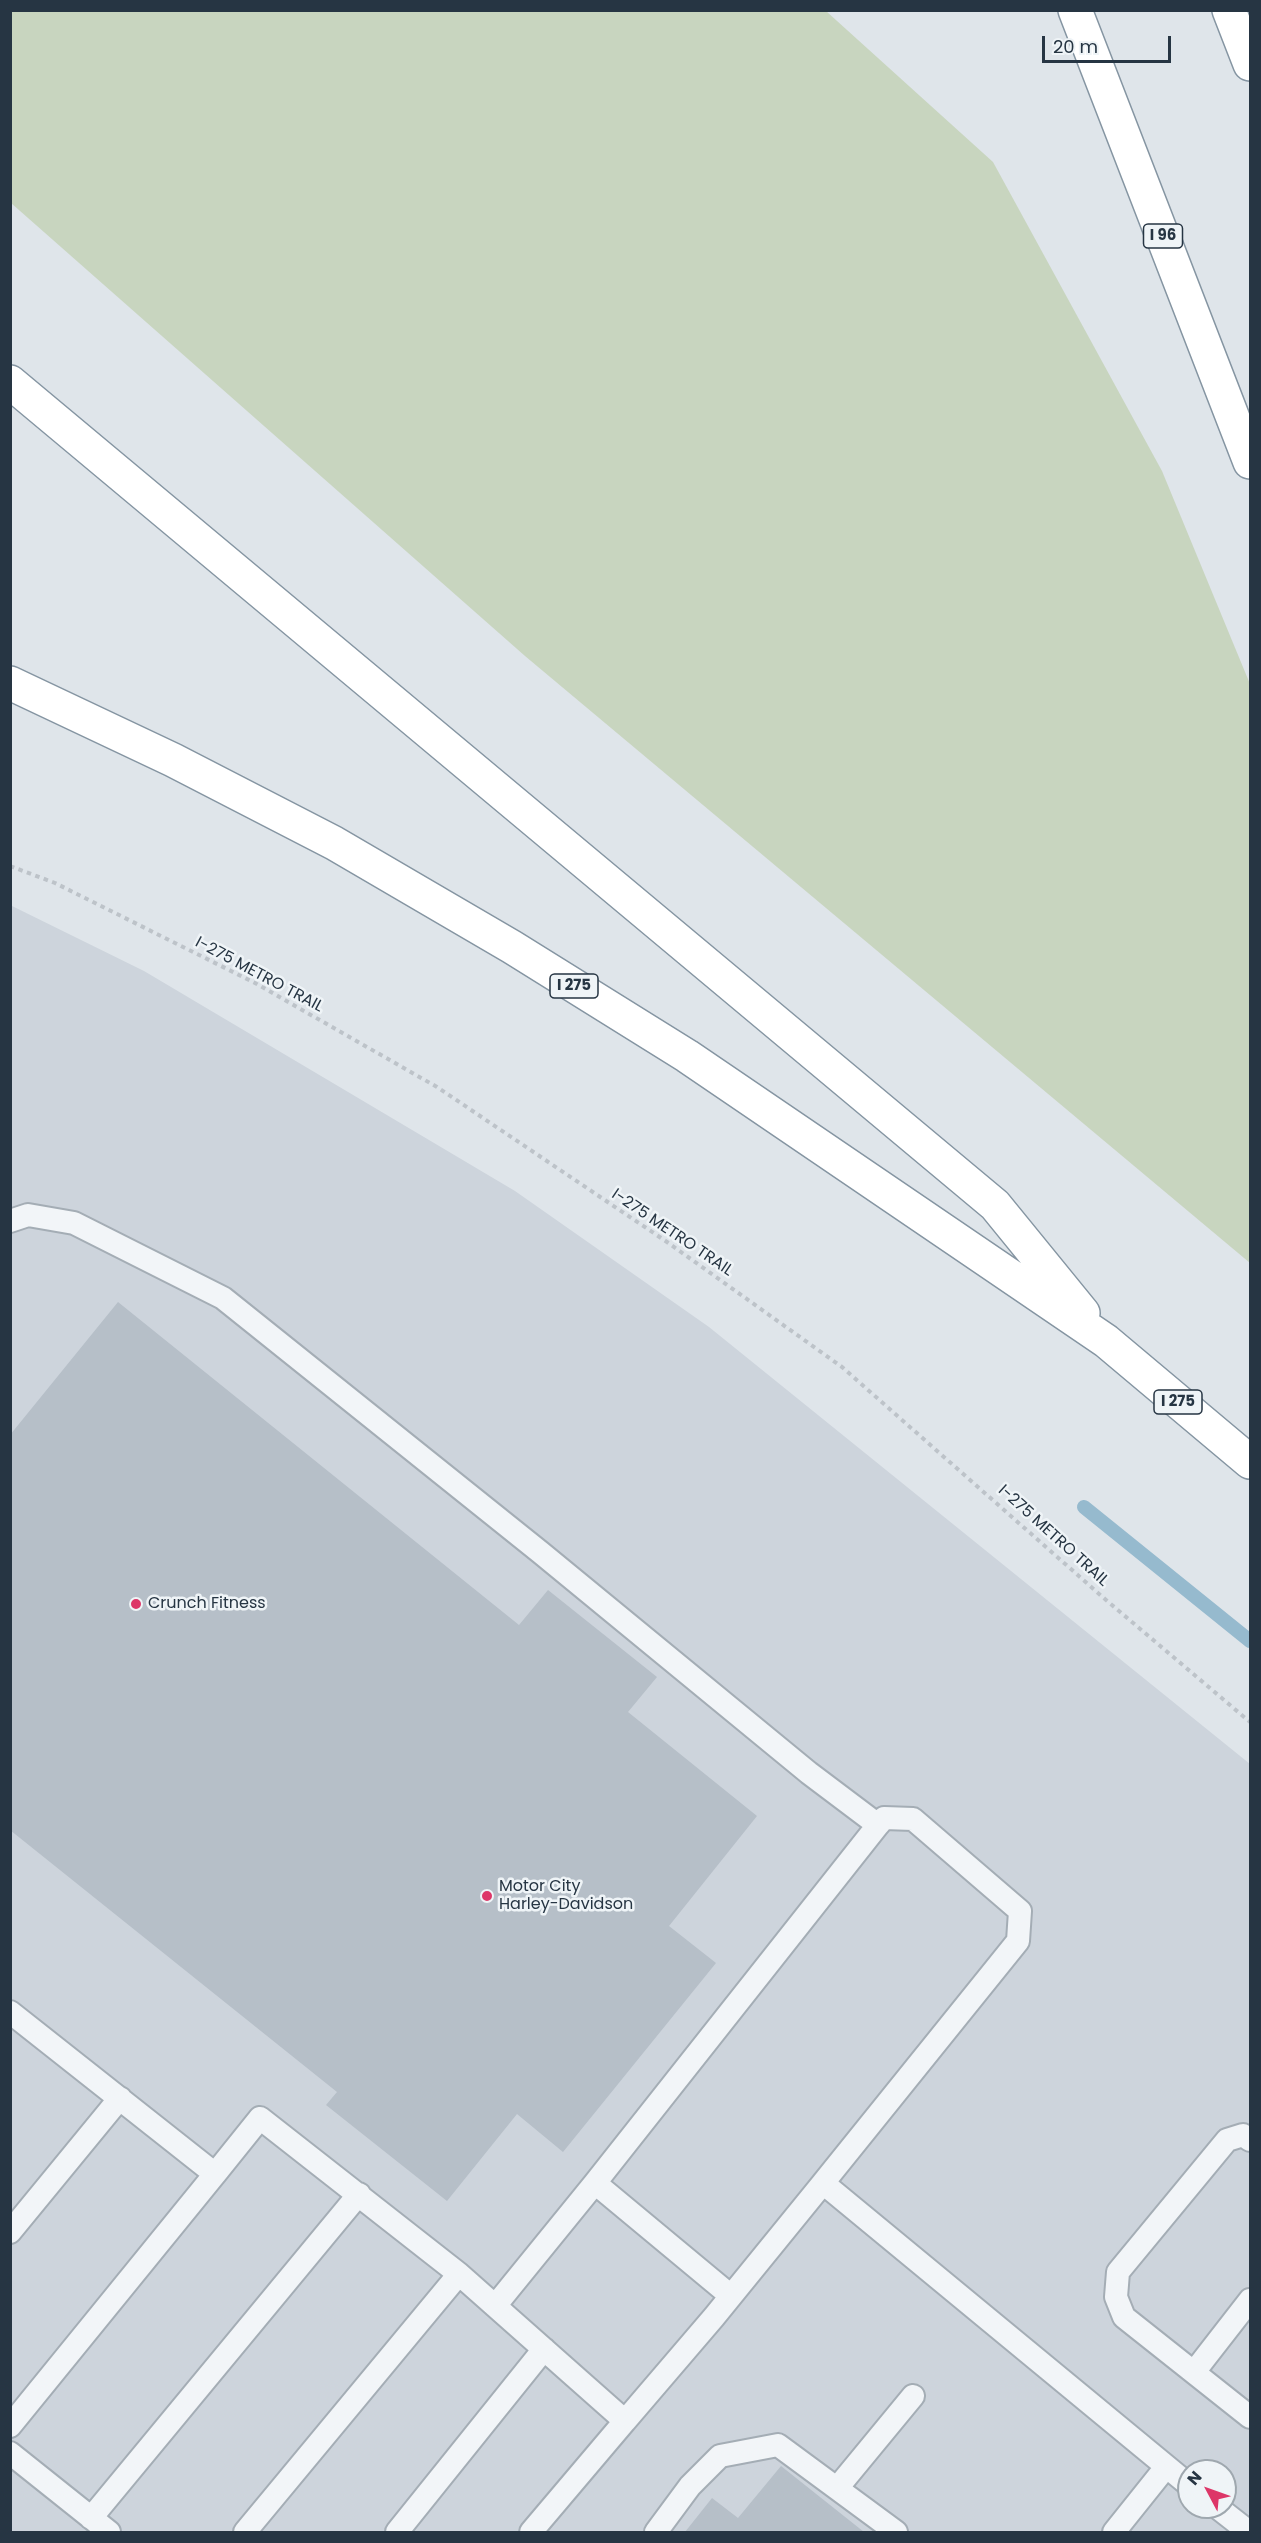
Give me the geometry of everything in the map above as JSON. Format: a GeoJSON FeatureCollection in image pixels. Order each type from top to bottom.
{"type":"FeatureCollection","features":[{"type":"Feature","properties":{"kind":"highway","name":"I 96"},"geometry":{"type":"LineString","coordinates":[[1075,10],[1251,462]]}},
{"type":"Feature","properties":{"kind":"highway"},"geometry":{"type":"LineString","coordinates":[[1229,10],[1251,64]]}},
{"type":"Feature","properties":{"kind":"highway"},"geometry":{"type":"LineString","coordinates":[[10,382],[995,1205],[1106,1341]]}},
{"type":"Feature","properties":{"kind":"highway","name":"I 275"},"geometry":{"type":"LineString","coordinates":[[10,683],[173,760],[334,843],[512,947],[687,1056],[1106,1341],[1251,1462]]}},
{"type":"Feature","properties":{"kind":"lane"},"geometry":{"type":"LineString","coordinates":[[10,1221],[28,1215],[74,1223],[223,1298],[540,1552],[809,1773],[878,1825]]}},
{"type":"Feature","properties":{"kind":"lane"},"geometry":{"type":"LineString","coordinates":[[495,2306],[884,1818],[913,1819],[1020,1911],[1018,1941],[731,2296],[531,2532]]}},
{"type":"Feature","properties":{"kind":"lane"},"geometry":{"type":"LineString","coordinates":[[15,2024],[120,2098],[215,2174]]}},
{"type":"Feature","properties":{"kind":"lane"},"geometry":{"type":"LineString","coordinates":[[10,2232],[120,2098]]}},
{"type":"Feature","properties":{"kind":"lane"},"geometry":{"type":"LineString","coordinates":[[10,2427],[260,2118],[459,2274],[625,2421]]}},
{"type":"Feature","properties":{"kind":"lane"},"geometry":{"type":"LineString","coordinates":[[1251,2140],[1243,2135],[1227,2140],[1118,2272],[1116,2297],[1124,2317],[1251,2417]]}},
{"type":"Feature","properties":{"kind":"lane"},"geometry":{"type":"LineString","coordinates":[[595,2183],[731,2296]]}},
{"type":"Feature","properties":{"kind":"lane"},"geometry":{"type":"LineString","coordinates":[[823,2183],[1177,2476]]}},
{"type":"Feature","properties":{"kind":"lane"},"geometry":{"type":"LineString","coordinates":[[91,2518],[359,2194]]}},
{"type":"Feature","properties":{"kind":"lane"},"geometry":{"type":"LineString","coordinates":[[245,2532],[459,2274]]}},
{"type":"Feature","properties":{"kind":"lane"},"geometry":{"type":"LineString","coordinates":[[1194,2372],[1251,2300]]}},
{"type":"Feature","properties":{"kind":"lane"},"geometry":{"type":"LineString","coordinates":[[398,2532],[544,2349]]}},
{"type":"Feature","properties":{"kind":"lane"},"geometry":{"type":"LineString","coordinates":[[838,2487],[913,2396]]}},
{"type":"Feature","properties":{"kind":"lane"},"geometry":{"type":"LineString","coordinates":[[656,2532],[690,2486],[720,2456],[778,2445],[838,2487],[896,2532]]}},
{"type":"Feature","properties":{"kind":"lane"},"geometry":{"type":"LineString","coordinates":[[10,2453],[109,2532]]}},
{"type":"Feature","properties":{"kind":"lane"},"geometry":{"type":"LineString","coordinates":[[1114,2532],[1166,2467]]}},
{"type":"Feature","properties":{"kind":"path","name":"I-275 METRO TRAIL"},"geometry":{"type":"LineString","coordinates":[[10,866],[55,883],[255,983],[437,1087],[667,1242],[842,1367],[1106,1600],[1251,1722]]}},
{"type":"Feature","properties":{"kind":"shaded area"},"geometry":{"type":"Polygon","coordinates":[[[10,905],[144,971],[515,1191],[709,1327],[1250,1764],[1250,2532],[11,2532],[10,905]]]}},
{"type":"Feature","properties":{"kind":"green space"},"geometry":{"type":"Polygon","coordinates":[[[11,10],[826,11],[993,162],[1162,471],[1250,684],[1250,1263],[525,656],[11,203],[11,10]]]}},
{"type":"Feature","properties":{"kind":"building"},"geometry":{"type":"Polygon","coordinates":[[[118,1302],[519,1625],[548,1590],[657,1677],[628,1712],[757,1816],[669,1926],[716,1963],[563,2152],[517,2114],[447,2201],[326,2105],[337,2092],[10,1830],[10,1435],[118,1302]]]}},
{"type":"Feature","properties":{"kind":"building"},"geometry":{"type":"Polygon","coordinates":[[[781,2466],[864,2532],[685,2532],[712,2498],[738,2518],[781,2466]]]}},
{"type":"Feature","properties":{"kind":"waterway"},"geometry":{"type":"LineString","coordinates":[[1084,1507],[1250,1641]]}},
{"type":"Feature","properties":{"kind":"place","name":"Crunch Fitness"},"geometry":{"type":"Point","coordinates":[136,1604]}},
{"type":"Feature","properties":{"kind":"place","name":"Motor City Harley-Davidson"},"geometry":{"type":"Point","coordinates":[487,1896]}}]}
